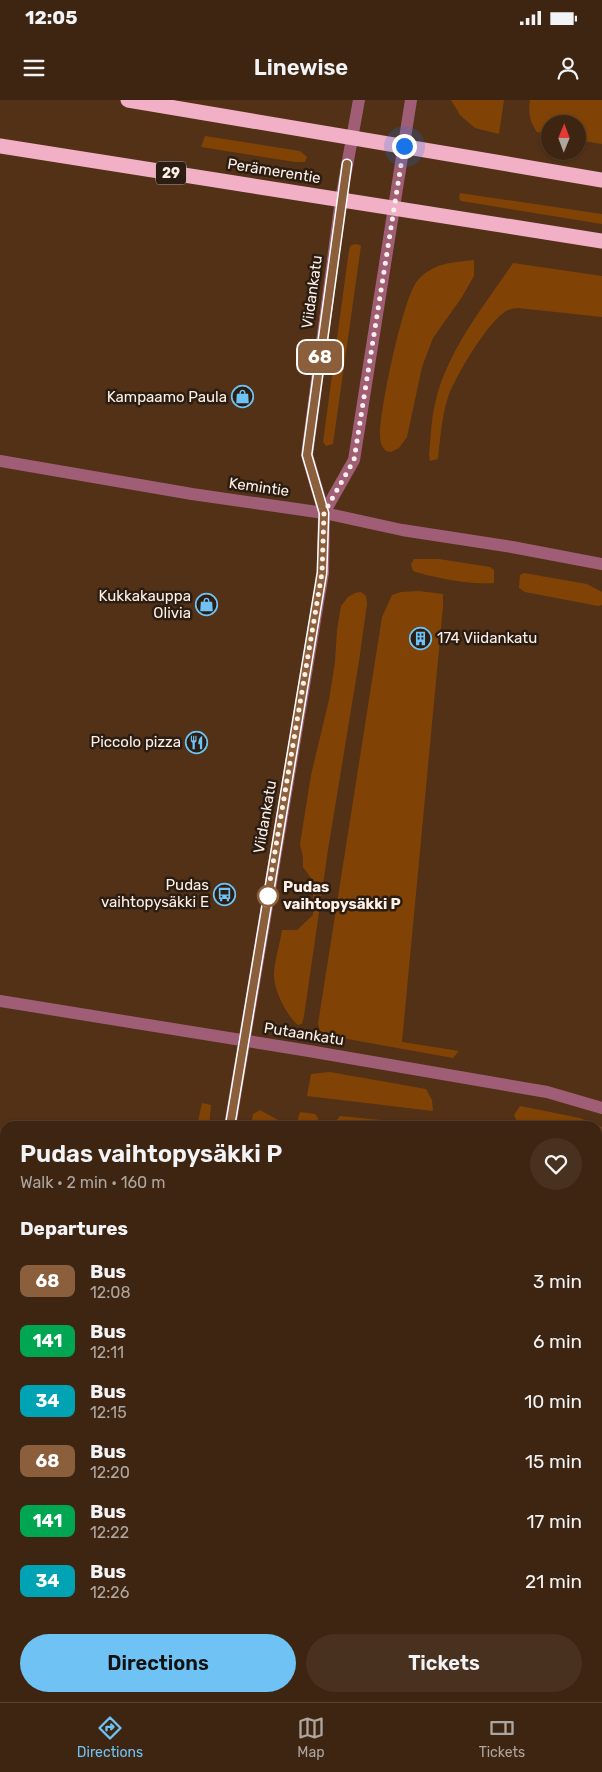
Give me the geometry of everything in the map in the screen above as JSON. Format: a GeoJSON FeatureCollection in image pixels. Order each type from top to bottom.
{"type":"FeatureCollection","features":[{"type":"Feature","properties":{"kind":"highway"},"geometry":{"type":"LineString","coordinates":[[128,100],[602,180]]}},
{"type":"Feature","properties":{"kind":"highway","name":"Perämerentie"},"geometry":{"type":"LineString","coordinates":[[0,146],[602,240]]}},
{"type":"Feature","properties":{"kind":"street","name":"Viidankatu"},"geometry":{"type":"LineString","coordinates":[[231,1121],[322,573],[324,513],[307,455],[341,199],[359,100]]}},
{"type":"Feature","properties":{"kind":"street","name":"Viidankatu"},"geometry":{"type":"LineString","coordinates":[[324,513],[354,460],[411,100]]}},
{"type":"Feature","properties":{"kind":"street","name":"Kemintie"},"geometry":{"type":"LineString","coordinates":[[0,462],[192,494],[324,513],[402,530],[512,547],[602,564]]}},
{"type":"Feature","properties":{"kind":"street","name":"Putaankatu"},"geometry":{"type":"LineString","coordinates":[[0,1002],[303,1050],[548,1092],[602,1108]]}},
{"type":"Feature","properties":{"kind":"shaded area"},"geometry":{"type":"Polygon","coordinates":[[[451,100],[504,100],[499,134],[475,128],[460,115],[451,100]]]}},
{"type":"Feature","properties":{"kind":"shaded area"},"geometry":{"type":"Polygon","coordinates":[[[530,100],[602,100],[602,144],[586,141],[586,115],[541,115],[541,133],[537,132],[533,125],[529,109],[530,100]]]}},
{"type":"Feature","properties":{"kind":"shaded area"},"geometry":{"type":"Polygon","coordinates":[[[205,136],[300,151],[307,157],[305,162],[295,162],[201,147],[205,136]]]}},
{"type":"Feature","properties":{"kind":"shaded area"},"geometry":{"type":"Polygon","coordinates":[[[460,193],[602,214],[602,224],[461,201],[459,198],[460,193]]]}},
{"type":"Feature","properties":{"kind":"shaded area"},"geometry":{"type":"Polygon","coordinates":[[[357,244],[361,246],[333,444],[326,446],[323,442],[349,250],[351,245],[357,244]]]}},
{"type":"Feature","properties":{"kind":"shaded area"},"geometry":{"type":"Polygon","coordinates":[[[474,260],[474,276],[462,297],[433,338],[422,367],[407,437],[399,448],[391,452],[386,451],[382,446],[380,437],[384,402],[399,329],[412,290],[424,274],[437,267],[444,264],[474,260]]]}},
{"type":"Feature","properties":{"kind":"shaded area"},"geometry":{"type":"Polygon","coordinates":[[[513,263],[602,276],[602,317],[518,308],[506,311],[498,317],[473,350],[452,387],[444,412],[438,459],[430,461],[432,423],[440,385],[467,330],[513,263]]]}},
{"type":"Feature","properties":{"kind":"shaded area"},"geometry":{"type":"Polygon","coordinates":[[[414,559],[439,559],[490,567],[494,570],[494,583],[464,582],[422,574],[413,571],[411,564],[414,559]]]}},
{"type":"Feature","properties":{"kind":"shaded area"},"geometry":{"type":"Polygon","coordinates":[[[524,573],[587,584],[602,592],[602,605],[598,606],[525,592],[519,588],[520,575],[524,573]]]}},
{"type":"Feature","properties":{"kind":"shaded area"},"geometry":{"type":"Polygon","coordinates":[[[419,591],[443,594],[402,1042],[459,1051],[453,1058],[325,1035],[320,1031],[318,1024],[382,617],[392,595],[401,592],[419,591]],[[415,627],[413,647],[426,649],[428,628],[415,627]]]}},
{"type":"Feature","properties":{"kind":"shaded area"},"geometry":{"type":"Polygon","coordinates":[[[361,592],[366,596],[367,604],[359,661],[328,850],[304,1016],[302,1024],[298,1025],[293,1021],[281,1001],[274,973],[282,930],[297,930],[313,915],[313,881],[303,867],[300,844],[311,775],[329,700],[341,606],[348,597],[361,592]]]}},
{"type":"Feature","properties":{"kind":"shaded area"},"geometry":{"type":"Polygon","coordinates":[[[330,1072],[426,1089],[432,1100],[433,1111],[307,1096],[311,1074],[330,1072]]]}},
{"type":"Feature","properties":{"kind":"shaded area"},"geometry":{"type":"Polygon","coordinates":[[[202,1103],[211,1105],[209,1121],[198,1121],[202,1103]]]}},
{"type":"Feature","properties":{"kind":"shaded area"},"geometry":{"type":"Polygon","coordinates":[[[520,1106],[587,1121],[517,1121],[514,1115],[520,1106]]]}},
{"type":"Feature","properties":{"kind":"shaded area"},"geometry":{"type":"Polygon","coordinates":[[[260,1110],[278,1121],[252,1121],[253,1114],[260,1110]]]}},
{"type":"Feature","properties":{"kind":"shaded area"},"geometry":{"type":"Polygon","coordinates":[[[300,1112],[315,1114],[318,1118],[317,1121],[297,1121],[300,1112]]]}},
{"type":"Feature","properties":{"kind":"shaded area"},"geometry":{"type":"Polygon","coordinates":[[[340,1116],[392,1121],[336,1121],[340,1116]]]}},
{"type":"Feature","properties":{"kind":"bus line","name":"68"},"geometry":{"type":"LineString","coordinates":[[231,1121],[322,573],[324,513],[307,455],[347,164]]}},
{"type":"Feature","properties":{"kind":"place","name":"Kampaamo Paula"},"geometry":{"type":"Point","coordinates":[243,397]}},
{"type":"Feature","properties":{"kind":"place","name":"Kukkakauppa Olivia"},"geometry":{"type":"Point","coordinates":[207,605]}},
{"type":"Feature","properties":{"kind":"place","name":"174 Viidankatu"},"geometry":{"type":"Point","coordinates":[421,638]}},
{"type":"Feature","properties":{"kind":"place","name":"Piccolo pizza"},"geometry":{"type":"Point","coordinates":[197,742]}},
{"type":"Feature","properties":{"kind":"place","name":"Pudas vaihtopysäkki E"},"geometry":{"type":"Point","coordinates":[225,894]}},
{"type":"Feature","properties":{"kind":"place","name":"Pudas vaihtopysäkki P"},"geometry":{"type":"Point","coordinates":[268,896]}},
{"type":"Feature","properties":{"kind":"route"},"geometry":{"type":"LineString","coordinates":[[268,896],[266,905],[322,573],[324,513],[354,460],[404,146]]}}]}
